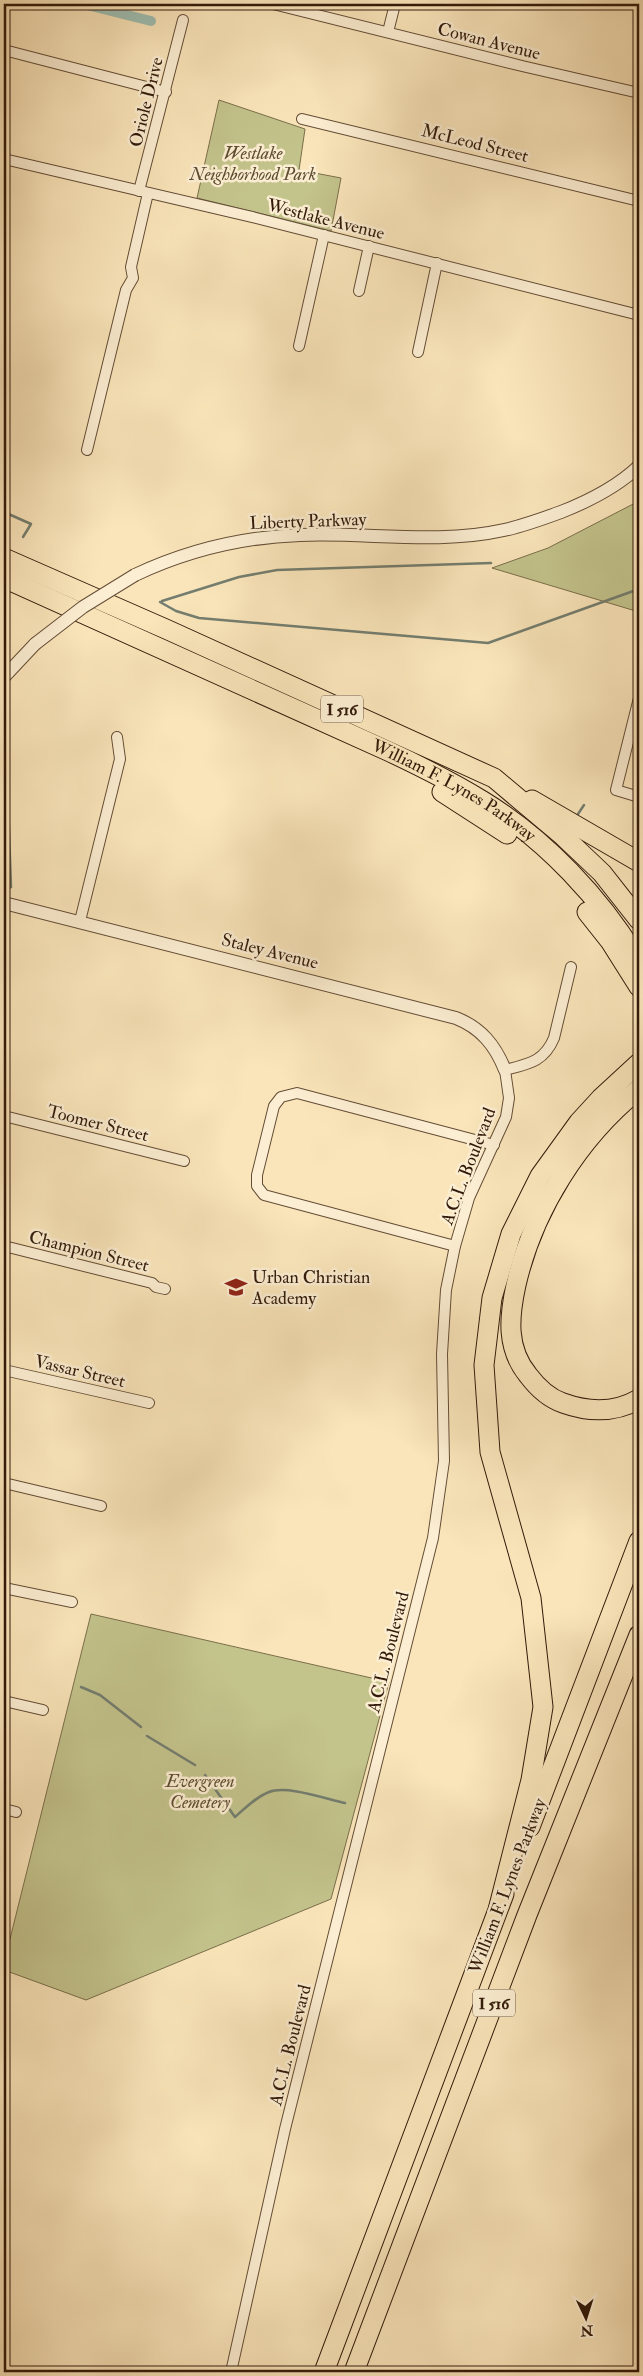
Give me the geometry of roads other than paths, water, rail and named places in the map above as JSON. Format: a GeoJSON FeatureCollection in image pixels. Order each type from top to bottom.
{"type":"FeatureCollection","features":[{"type":"Feature","properties":{"kind":"highway","name":"William F. Lynes Parkway"},"geometry":{"type":"LineString","coordinates":[[4,558],[494,778],[563,836],[602,873],[639,920]]}},
{"type":"Feature","properties":{"kind":"highway","name":"William F. Lynes Parkway"},"geometry":{"type":"LineString","coordinates":[[4,578],[418,765],[484,802],[538,843],[566,869],[615,926],[639,962]]}},
{"type":"Feature","properties":{"kind":"highway"},"geometry":{"type":"LineString","coordinates":[[265,696],[449,796],[498,827],[552,873],[584,908],[610,941],[639,987]]}},
{"type":"Feature","properties":{"kind":"highway"},"geometry":{"type":"LineString","coordinates":[[494,778],[582,827],[639,862]]}},
{"type":"Feature","properties":{"kind":"highway"},"geometry":{"type":"LineString","coordinates":[[499,1906],[531,1780],[543,1707],[531,1598],[490,1452],[485,1397],[486,1332],[500,1266],[524,1203],[563,1142],[601,1098],[632,1069]]}},
{"type":"Feature","properties":{"kind":"highway"},"geometry":{"type":"LineString","coordinates":[[636,1092],[594,1135],[574,1160],[542,1212],[519,1272],[510,1318],[510,1334],[513,1346],[525,1372],[545,1394],[558,1402],[588,1410],[602,1410],[619,1408],[639,1399]]}},
{"type":"Feature","properties":{"kind":"highway","name":"William F. Lynes Parkway"},"geometry":{"type":"LineString","coordinates":[[324,2372],[639,1540]]}},
{"type":"Feature","properties":{"kind":"highway","name":"William F. Lynes Parkway"},"geometry":{"type":"LineString","coordinates":[[354,2372],[527,1915],[639,1635]]}},
{"type":"Feature","properties":{"kind":"street","name":"Cowan Avenue"},"geometry":{"type":"LineString","coordinates":[[273,4],[639,93]]}},
{"type":"Feature","properties":{"kind":"street"},"geometry":{"type":"LineString","coordinates":[[388,32],[395,4]]}},
{"type":"Feature","properties":{"kind":"street","name":"Oriole Drive"},"geometry":{"type":"LineString","coordinates":[[87,450],[126,290],[133,278],[131,268],[144,192],[183,20]]}},
{"type":"Feature","properties":{"kind":"street"},"geometry":{"type":"LineString","coordinates":[[4,50],[166,92]]}},
{"type":"Feature","properties":{"kind":"street","name":"McLeod Street"},"geometry":{"type":"LineString","coordinates":[[302,118],[639,201]]}},
{"type":"Feature","properties":{"kind":"street","name":"Westlake Avenue"},"geometry":{"type":"LineString","coordinates":[[4,159],[437,262],[456,270],[639,315]]}},
{"type":"Feature","properties":{"kind":"street"},"geometry":{"type":"LineString","coordinates":[[298,346],[324,235]]}},
{"type":"Feature","properties":{"kind":"street"},"geometry":{"type":"LineString","coordinates":[[359,291],[369,246]]}},
{"type":"Feature","properties":{"kind":"street"},"geometry":{"type":"LineString","coordinates":[[418,352],[437,262]]}},
{"type":"Feature","properties":{"kind":"street","name":"Liberty Parkway"},"geometry":{"type":"LineString","coordinates":[[4,677],[35,644],[82,606],[136,575],[182,555],[241,541],[300,535],[456,536],[503,530],[581,504],[621,481],[639,466]]}},
{"type":"Feature","properties":{"kind":"street"},"geometry":{"type":"LineString","coordinates":[[621,481],[639,475]]}},
{"type":"Feature","properties":{"kind":"street"},"geometry":{"type":"LineString","coordinates":[[639,698],[616,790],[639,797]]}},
{"type":"Feature","properties":{"kind":"street"},"geometry":{"type":"LineString","coordinates":[[80,921],[120,759],[118,737]]}},
{"type":"Feature","properties":{"kind":"street","name":"Staley Avenue"},"geometry":{"type":"LineString","coordinates":[[4,903],[456,1018],[473,1026],[486,1037],[498,1052],[505,1070]]}},
{"type":"Feature","properties":{"kind":"street"},"geometry":{"type":"LineString","coordinates":[[505,1070],[534,1062],[549,1049],[554,1038],[571,967]]}},
{"type":"Feature","properties":{"kind":"street","name":"A.C.L. Boulevard"},"geometry":{"type":"LineString","coordinates":[[231,2372],[285,2129],[433,1538],[444,1461],[442,1354],[444,1306],[455,1246],[469,1198],[503,1125],[508,1108],[509,1088],[505,1070]]}},
{"type":"Feature","properties":{"kind":"street"},"geometry":{"type":"LineString","coordinates":[[455,1246],[264,1195],[257,1186],[256,1175],[274,1106],[281,1097],[297,1093],[494,1145]]}},
{"type":"Feature","properties":{"kind":"street","name":"Toomer Street"},"geometry":{"type":"LineString","coordinates":[[4,1116],[184,1161]]}},
{"type":"Feature","properties":{"kind":"street","name":"Champion Street"},"geometry":{"type":"LineString","coordinates":[[4,1246],[152,1283],[156,1287],[165,1289]]}},
{"type":"Feature","properties":{"kind":"street","name":"Vassar Street"},"geometry":{"type":"LineString","coordinates":[[4,1370],[149,1404]]}},
{"type":"Feature","properties":{"kind":"street"},"geometry":{"type":"LineString","coordinates":[[4,1483],[101,1506]]}},
{"type":"Feature","properties":{"kind":"street"},"geometry":{"type":"LineString","coordinates":[[4,1588],[72,1602]]}},
{"type":"Feature","properties":{"kind":"street"},"geometry":{"type":"LineString","coordinates":[[4,1701],[43,1710]]}},
{"type":"Feature","properties":{"kind":"street"},"geometry":{"type":"LineString","coordinates":[[4,1809],[16,1812]]}},
{"type":"Feature","properties":{"kind":"waterway"},"geometry":{"type":"LineString","coordinates":[[83,4],[151,21]]}},
{"type":"Feature","properties":{"kind":"waterway"},"geometry":{"type":"LineString","coordinates":[[4,512],[31,524],[23,537]]}},
{"type":"Feature","properties":{"kind":"waterway"},"geometry":{"type":"LineString","coordinates":[[162,601],[239,577],[277,570],[491,563]]}},
{"type":"Feature","properties":{"kind":"waterway"},"geometry":{"type":"LineString","coordinates":[[160,602],[176,611],[199,618],[488,643],[639,589]]}},
{"type":"Feature","properties":{"kind":"waterway"},"geometry":{"type":"LineString","coordinates":[[4,596],[6,606],[4,610]]}},
{"type":"Feature","properties":{"kind":"waterway"},"geometry":{"type":"LineString","coordinates":[[4,890],[11,887],[5,716]]}},
{"type":"Feature","properties":{"kind":"waterway"},"geometry":{"type":"LineString","coordinates":[[578,814],[584,805]]}},
{"type":"Feature","properties":{"kind":"waterway"},"geometry":{"type":"LineString","coordinates":[[81,1687],[100,1695],[141,1727]]}},
{"type":"Feature","properties":{"kind":"waterway"},"geometry":{"type":"LineString","coordinates":[[147,1736],[195,1765]]}},
{"type":"Feature","properties":{"kind":"waterway"},"geometry":{"type":"LineString","coordinates":[[205,1775],[235,1817],[260,1797],[277,1790],[296,1791],[345,1803]]}},
{"type":"Feature","properties":{"kind":"place","name":"Urban Christian Academy"},"geometry":{"type":"Point","coordinates":[236,1287]}},
{"type":"Feature","properties":{"kind":"park label","name":"Westlake Neighborhood Park"},"geometry":{"type":"Point","coordinates":[253,163]}},
{"type":"Feature","properties":{"kind":"park label","name":"Evergreen Cemetery"},"geometry":{"type":"Point","coordinates":[200,1791]}}]}
